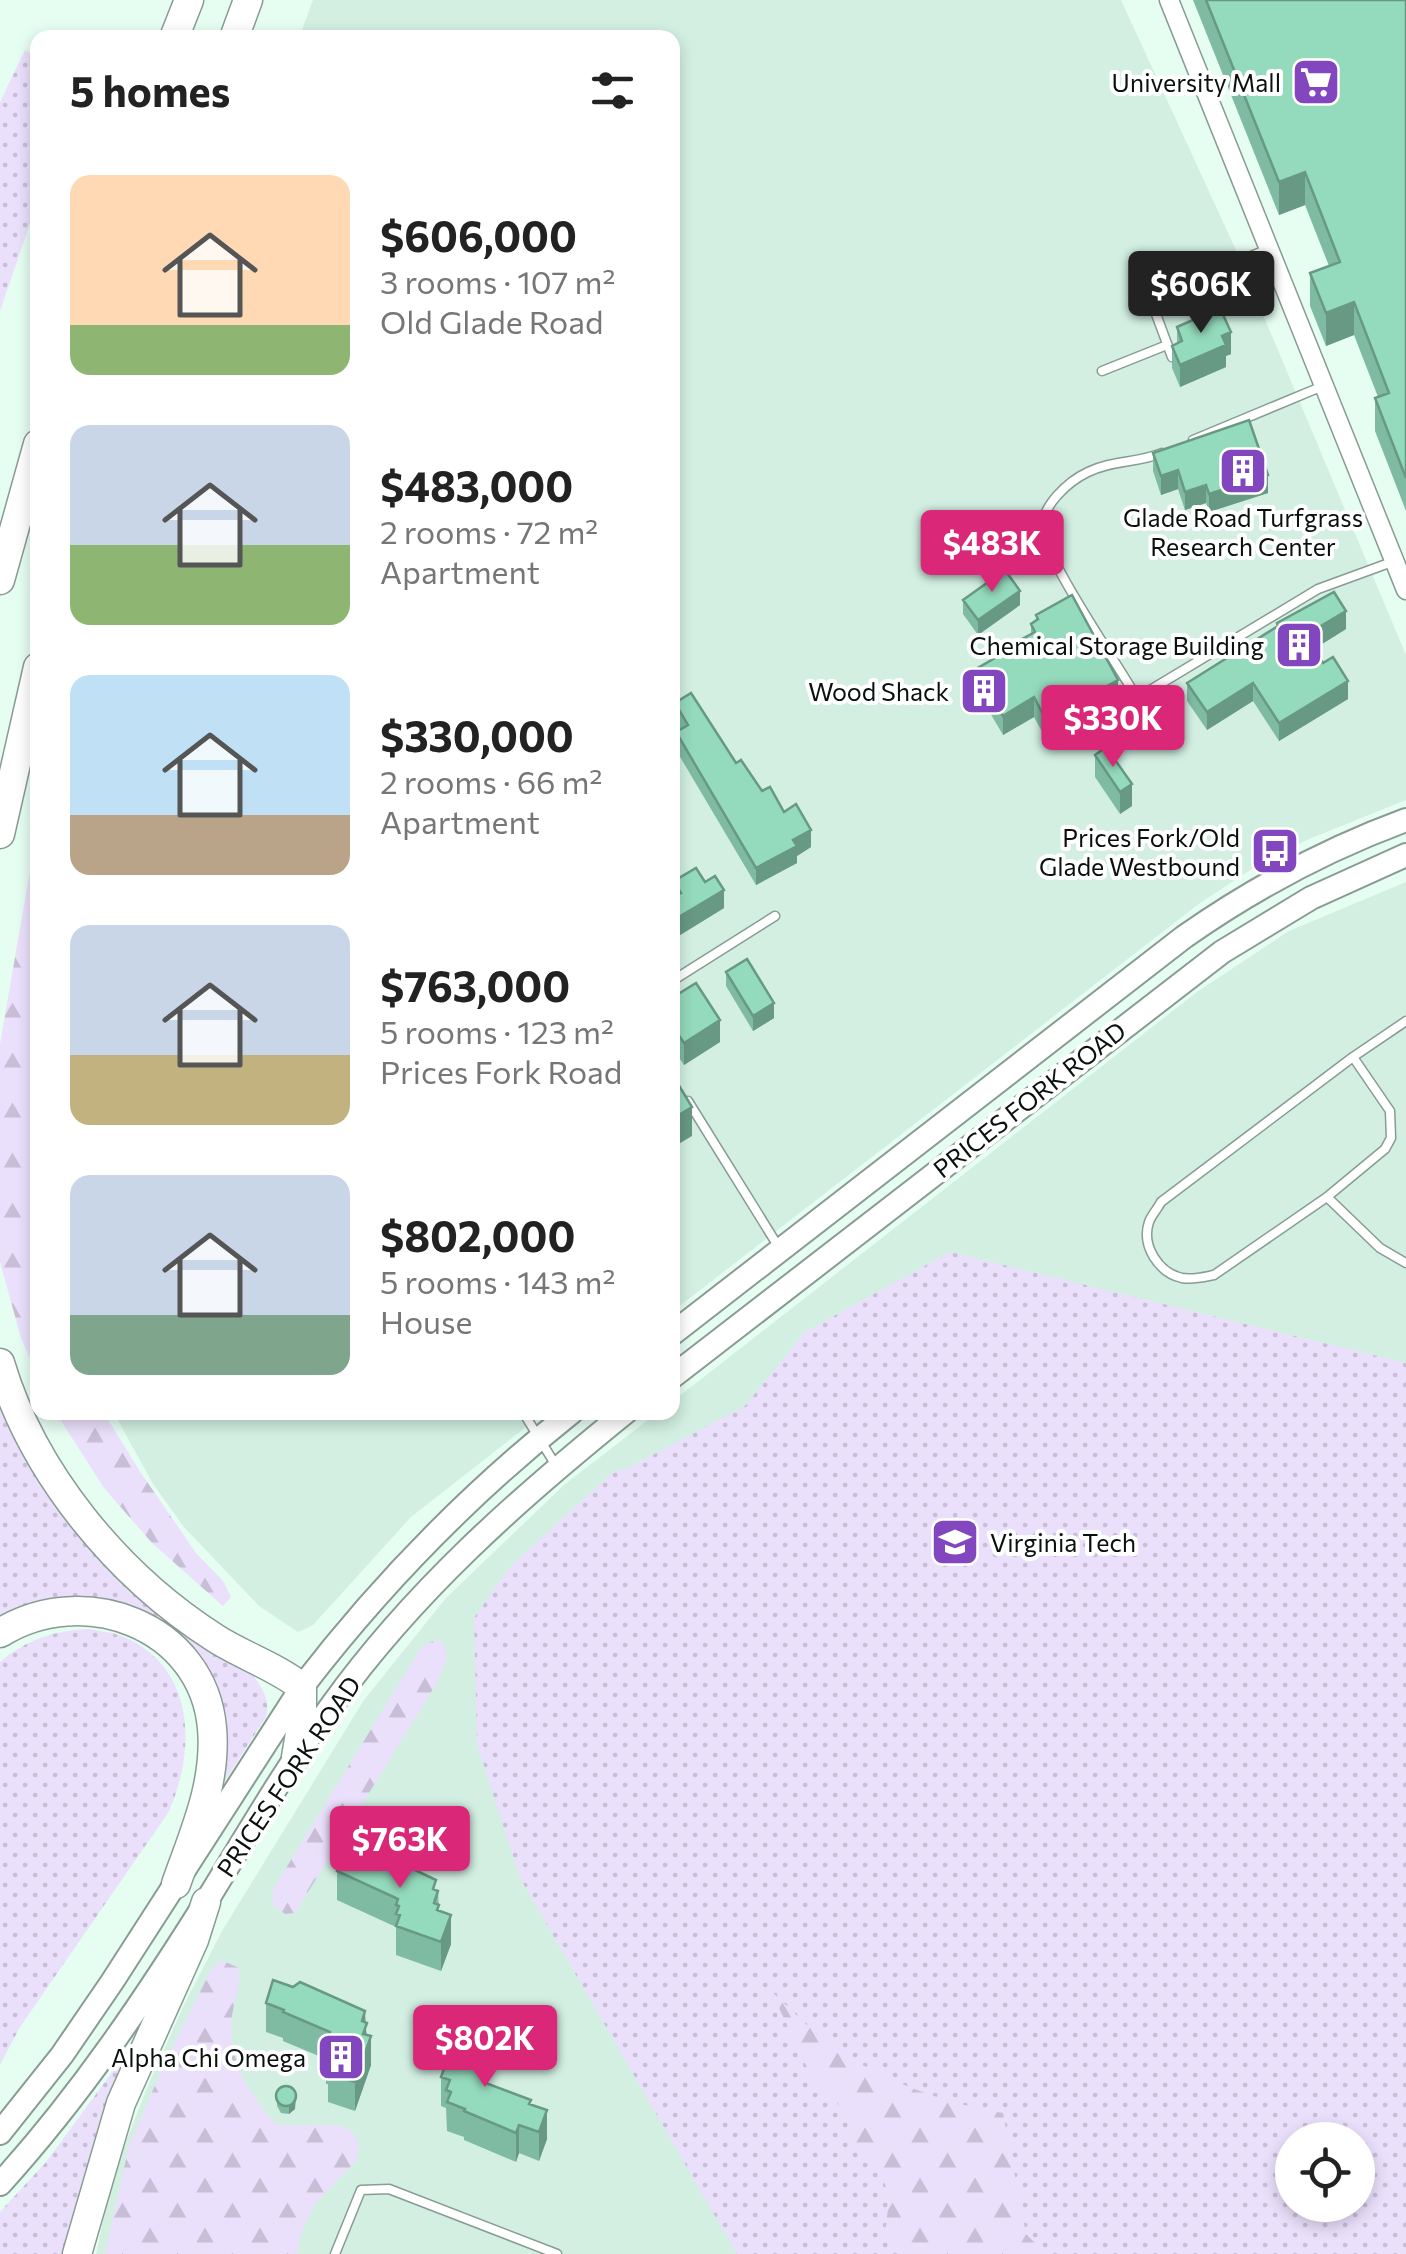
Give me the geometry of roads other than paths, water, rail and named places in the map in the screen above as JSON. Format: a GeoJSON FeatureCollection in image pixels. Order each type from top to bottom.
{"type":"FeatureCollection","features":[{"type":"Feature","properties":{"kind":"highway"},"geometry":{"type":"LineString","coordinates":[[177,30],[189,0]]}},
{"type":"Feature","properties":{"kind":"highway"},"geometry":{"type":"LineString","coordinates":[[237,30],[248,0]]}},
{"type":"Feature","properties":{"kind":"highway"},"geometry":{"type":"LineString","coordinates":[[0,580],[30,473]]}},
{"type":"Feature","properties":{"kind":"highway"},"geometry":{"type":"LineString","coordinates":[[0,834],[30,702]]}},
{"type":"Feature","properties":{"kind":"highway"},"geometry":{"type":"LineString","coordinates":[[0,1363],[29,1432],[53,1474],[78,1512],[114,1554],[181,1614],[218,1640],[280,1670],[302,1687],[296,1757]]}},
{"type":"Feature","properties":{"kind":"highway"},"geometry":{"type":"LineString","coordinates":[[0,1633],[29,1618],[59,1610],[88,1610],[121,1618],[149,1631],[192,1670],[205,1696],[213,1752],[202,1814],[176,1884]]}},
{"type":"Feature","properties":{"kind":"highway"},"geometry":{"type":"LineString","coordinates":[[77,2254],[121,2103],[194,1940],[206,1902]]}},
{"type":"Feature","properties":{"kind":"main road","name":"PRICES FORK ROAD"},"geometry":{"type":"LineString","coordinates":[[680,1328],[1200,926],[1304,863],[1406,820]]}},
{"type":"Feature","properties":{"kind":"main road","name":"PRICES FORK ROAD"},"geometry":{"type":"LineString","coordinates":[[680,1370],[1222,952],[1311,898],[1406,856]]}},
{"type":"Feature","properties":{"kind":"main road","name":"PRICES FORK ROAD"},"geometry":{"type":"LineString","coordinates":[[0,2133],[62,2056],[302,1687],[378,1592],[433,1535],[562,1420]]}},
{"type":"Feature","properties":{"kind":"main road","name":"PRICES FORK ROAD"},"geometry":{"type":"LineString","coordinates":[[0,2184],[72,2101],[206,1902],[296,1757],[406,1612],[477,1539],[616,1420]]}},
{"type":"Feature","properties":{"kind":"street"},"geometry":{"type":"LineString","coordinates":[[1169,0],[1406,590]]}},
{"type":"Feature","properties":{"kind":"lane"},"geometry":{"type":"LineString","coordinates":[[1172,357],[1150,298],[1268,248]]}},
{"type":"Feature","properties":{"kind":"lane"},"geometry":{"type":"LineString","coordinates":[[1102,371],[1167,344]]}},
{"type":"Feature","properties":{"kind":"lane"},"geometry":{"type":"LineString","coordinates":[[1323,386],[1143,460],[1122,460],[1088,472],[1062,490],[1048,510],[1042,529],[1055,560],[1137,698],[1318,589],[1394,561]]}},
{"type":"Feature","properties":{"kind":"lane"},"geometry":{"type":"LineString","coordinates":[[680,976],[775,916]]}},
{"type":"Feature","properties":{"kind":"lane"},"geometry":{"type":"LineString","coordinates":[[1353,1058],[1390,1111],[1392,1138],[1372,1162],[1214,1274],[1197,1278],[1168,1273],[1147,1242],[1149,1223],[1161,1202],[1353,1058],[1406,1020]]}},
{"type":"Feature","properties":{"kind":"lane"},"geometry":{"type":"LineString","coordinates":[[682,1093],[781,1250]]}},
{"type":"Feature","properties":{"kind":"lane"},"geometry":{"type":"LineString","coordinates":[[1327,1197],[1380,1248],[1406,1263]]}},
{"type":"Feature","properties":{"kind":"lane"},"geometry":{"type":"LineString","coordinates":[[528,1420],[558,1468]]}},
{"type":"Feature","properties":{"kind":"lane"},"geometry":{"type":"LineString","coordinates":[[335,2254],[361,2190],[389,2188],[557,2254]]}},
{"type":"Feature","properties":{"kind":"place","name":"University Mall"},"geometry":{"type":"Point","coordinates":[1316,82]}},
{"type":"Feature","properties":{"kind":"place","name":"Glade Road Turfgrass Research Center"},"geometry":{"type":"Point","coordinates":[1243,471]}},
{"type":"Feature","properties":{"kind":"place","name":"Chemical Storage Building"},"geometry":{"type":"Point","coordinates":[1299,645]}},
{"type":"Feature","properties":{"kind":"place","name":"Wood Shack"},"geometry":{"type":"Point","coordinates":[984,691]}},
{"type":"Feature","properties":{"kind":"place","name":"Prices Fork/Old Glade Westbound"},"geometry":{"type":"Point","coordinates":[1275,851]}},
{"type":"Feature","properties":{"kind":"place","name":"Virginia Tech"},"geometry":{"type":"Point","coordinates":[955,1542]}},
{"type":"Feature","properties":{"kind":"place","name":"Alpha Chi Omega"},"geometry":{"type":"Point","coordinates":[341,2057]}}]}
